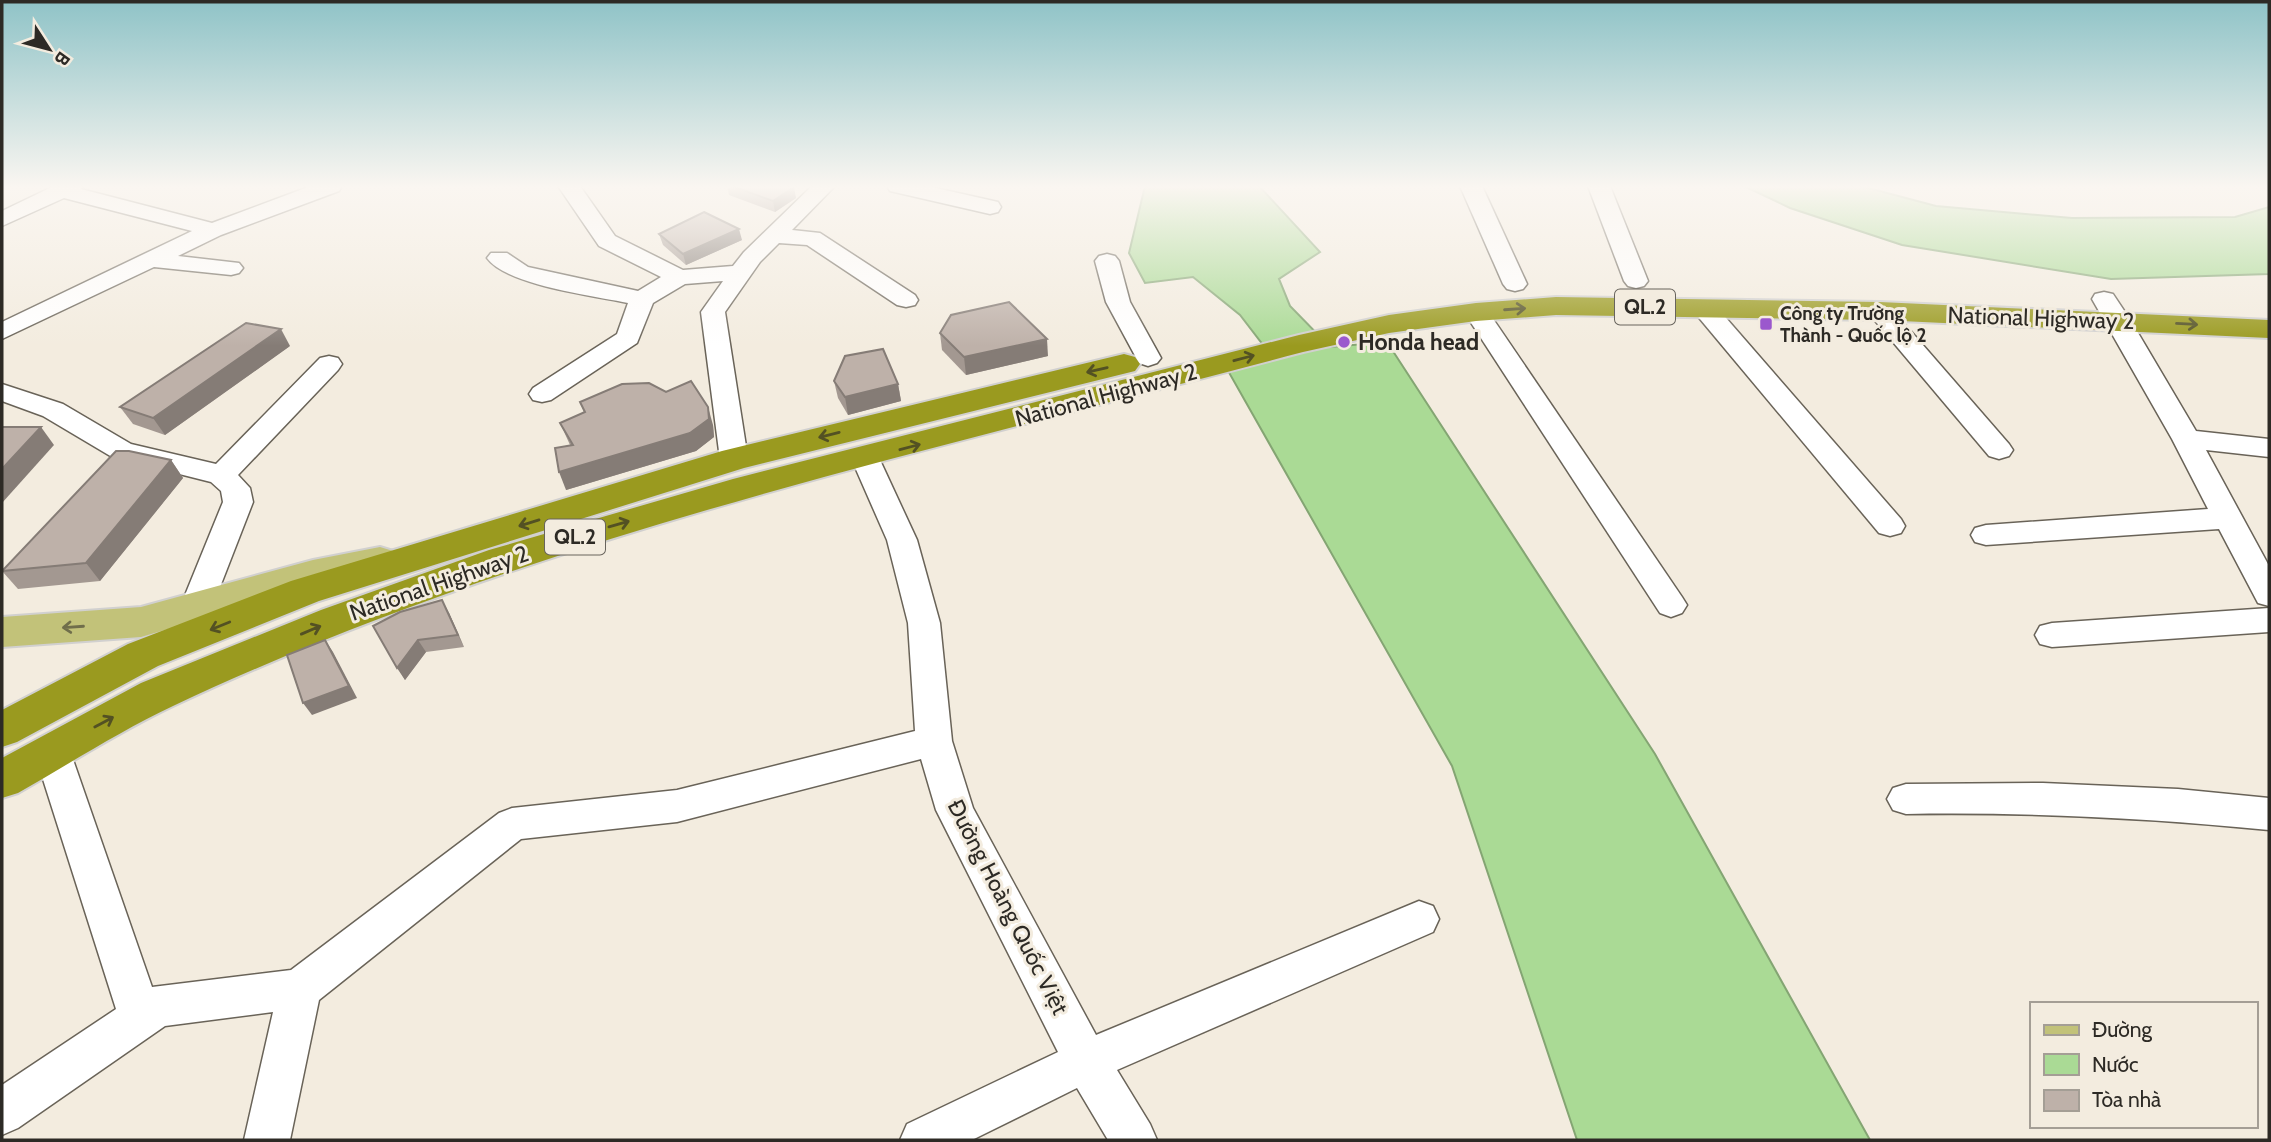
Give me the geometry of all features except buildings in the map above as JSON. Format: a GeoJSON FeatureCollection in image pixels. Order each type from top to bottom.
{"type":"FeatureCollection","features":[{"type":"Feature","properties":{"kind":"highway","name":"National Highway 2"},"geometry":{"type":"LineString","coordinates":[[2,780],[156,695],[335,620],[502,559],[733,491],[865,458],[1163,363],[1368,305],[1515,284],[1636,281],[1936,290],[2269,329]]}},
{"type":"Feature","properties":{"kind":"highway","name":"National Highway 2"},"geometry":{"type":"LineString","coordinates":[[2,730],[142,638],[455,546],[734,459],[1163,363],[1299,344],[1389,324],[1476,312],[1556,306],[1880,311],[2269,306]]}},
{"type":"Feature","properties":{"kind":"main road"},"geometry":{"type":"LineString","coordinates":[[2,632],[142,638],[197,604],[313,573],[455,546]]}},
{"type":"Feature","properties":{"kind":"main road"},"geometry":{"type":"LineString","coordinates":[[142,638],[156,695]]}},
{"type":"Feature","properties":{"kind":"street"},"geometry":{"type":"LineString","coordinates":[[2,331],[193,239]]}},
{"type":"Feature","properties":{"kind":"street"},"geometry":{"type":"LineString","coordinates":[[606,239],[679,276],[740,273]]}},
{"type":"Feature","properties":{"kind":"street"},"geometry":{"type":"LineString","coordinates":[[734,459],[713,312],[740,273],[770,239]]}},
{"type":"Feature","properties":{"kind":"street"},"geometry":{"type":"LineString","coordinates":[[812,239],[906,300]]}},
{"type":"Feature","properties":{"kind":"street"},"geometry":{"type":"LineString","coordinates":[[1495,239],[1515,284]]}},
{"type":"Feature","properties":{"kind":"street"},"geometry":{"type":"LineString","coordinates":[[1620,239],[1636,281]]}},
{"type":"Feature","properties":{"kind":"street"},"geometry":{"type":"LineString","coordinates":[[499,258],[520,272],[642,299]]}},
{"type":"Feature","properties":{"kind":"street"},"geometry":{"type":"LineString","coordinates":[[150,260],[231,268]]}},
{"type":"Feature","properties":{"kind":"street"},"geometry":{"type":"LineString","coordinates":[[1107,261],[1118,303],[1163,363]]}},
{"type":"Feature","properties":{"kind":"street"},"geometry":{"type":"LineString","coordinates":[[542,394],[628,338],[642,299],[679,276]]}},
{"type":"Feature","properties":{"kind":"street"},"geometry":{"type":"LineString","coordinates":[[1704,308],[1890,526]]}},
{"type":"Feature","properties":{"kind":"street"},"geometry":{"type":"LineString","coordinates":[[2111,310],[2186,439],[2269,595]]}},
{"type":"Feature","properties":{"kind":"street"},"geometry":{"type":"LineString","coordinates":[[1880,311],[1999,450]]}},
{"type":"Feature","properties":{"kind":"street"},"geometry":{"type":"LineString","coordinates":[[1476,312],[1671,604]]}},
{"type":"Feature","properties":{"kind":"street"},"geometry":{"type":"LineString","coordinates":[[221,475],[330,364]]}},
{"type":"Feature","properties":{"kind":"street"},"geometry":{"type":"LineString","coordinates":[[2,392],[53,410],[122,451],[189,465],[221,475],[234,488],[238,502],[197,604]]}},
{"type":"Feature","properties":{"kind":"street"},"geometry":{"type":"LineString","coordinates":[[2186,439],[2269,448]]}},
{"type":"Feature","properties":{"kind":"street","name":"Đường Hoàng Quốc Việt"},"geometry":{"type":"LineString","coordinates":[[865,458],[902,540],[924,623],[934,741],[955,810],[1086,1061],[1134,1140]]}},
{"type":"Feature","properties":{"kind":"street"},"geometry":{"type":"LineString","coordinates":[[1986,535],[2228,518]]}},
{"type":"Feature","properties":{"kind":"street"},"geometry":{"type":"LineString","coordinates":[[2052,635],[2269,621]]}},
{"type":"Feature","properties":{"kind":"street"},"geometry":{"type":"LineString","coordinates":[[52,751],[138,1009],[300,989],[512,824],[677,806],[934,741]]}},
{"type":"Feature","properties":{"kind":"street"},"geometry":{"type":"LineString","coordinates":[[1906,799],[2010,797],[2137,800],[2269,814]]}},
{"type":"Feature","properties":{"kind":"street"},"geometry":{"type":"LineString","coordinates":[[923,1140],[1086,1061],[1419,919]]}},
{"type":"Feature","properties":{"kind":"street"},"geometry":{"type":"LineString","coordinates":[[267,1140],[300,989]]}},
{"type":"Feature","properties":{"kind":"street"},"geometry":{"type":"LineString","coordinates":[[2,1112],[156,1007]]}},
{"type":"Feature","properties":{"kind":"water"},"geometry":{"type":"Polygon","coordinates":[[[1132,239],[1308,239],[1320,252],[1279,279],[1290,306],[1330,347],[1387,342],[1655,754],[1870,1140],[1577,1140],[1452,766],[1227,369],[1273,358],[1240,315],[1193,277],[1145,283],[1129,253],[1132,239]]]}},
{"type":"Feature","properties":{"kind":"water"},"geometry":{"type":"Polygon","coordinates":[[[1885,239],[2269,239],[2269,274],[2111,279],[1902,245],[1885,239]]]}},
{"type":"Feature","properties":{"kind":"place","name":"Công ty Trường Thành - Quốc lộ 2"},"geometry":{"type":"Point","coordinates":[1766,324]}},
{"type":"Feature","properties":{"kind":"place","name":"Honda head"},"geometry":{"type":"Point","coordinates":[1344,342]}}]}
